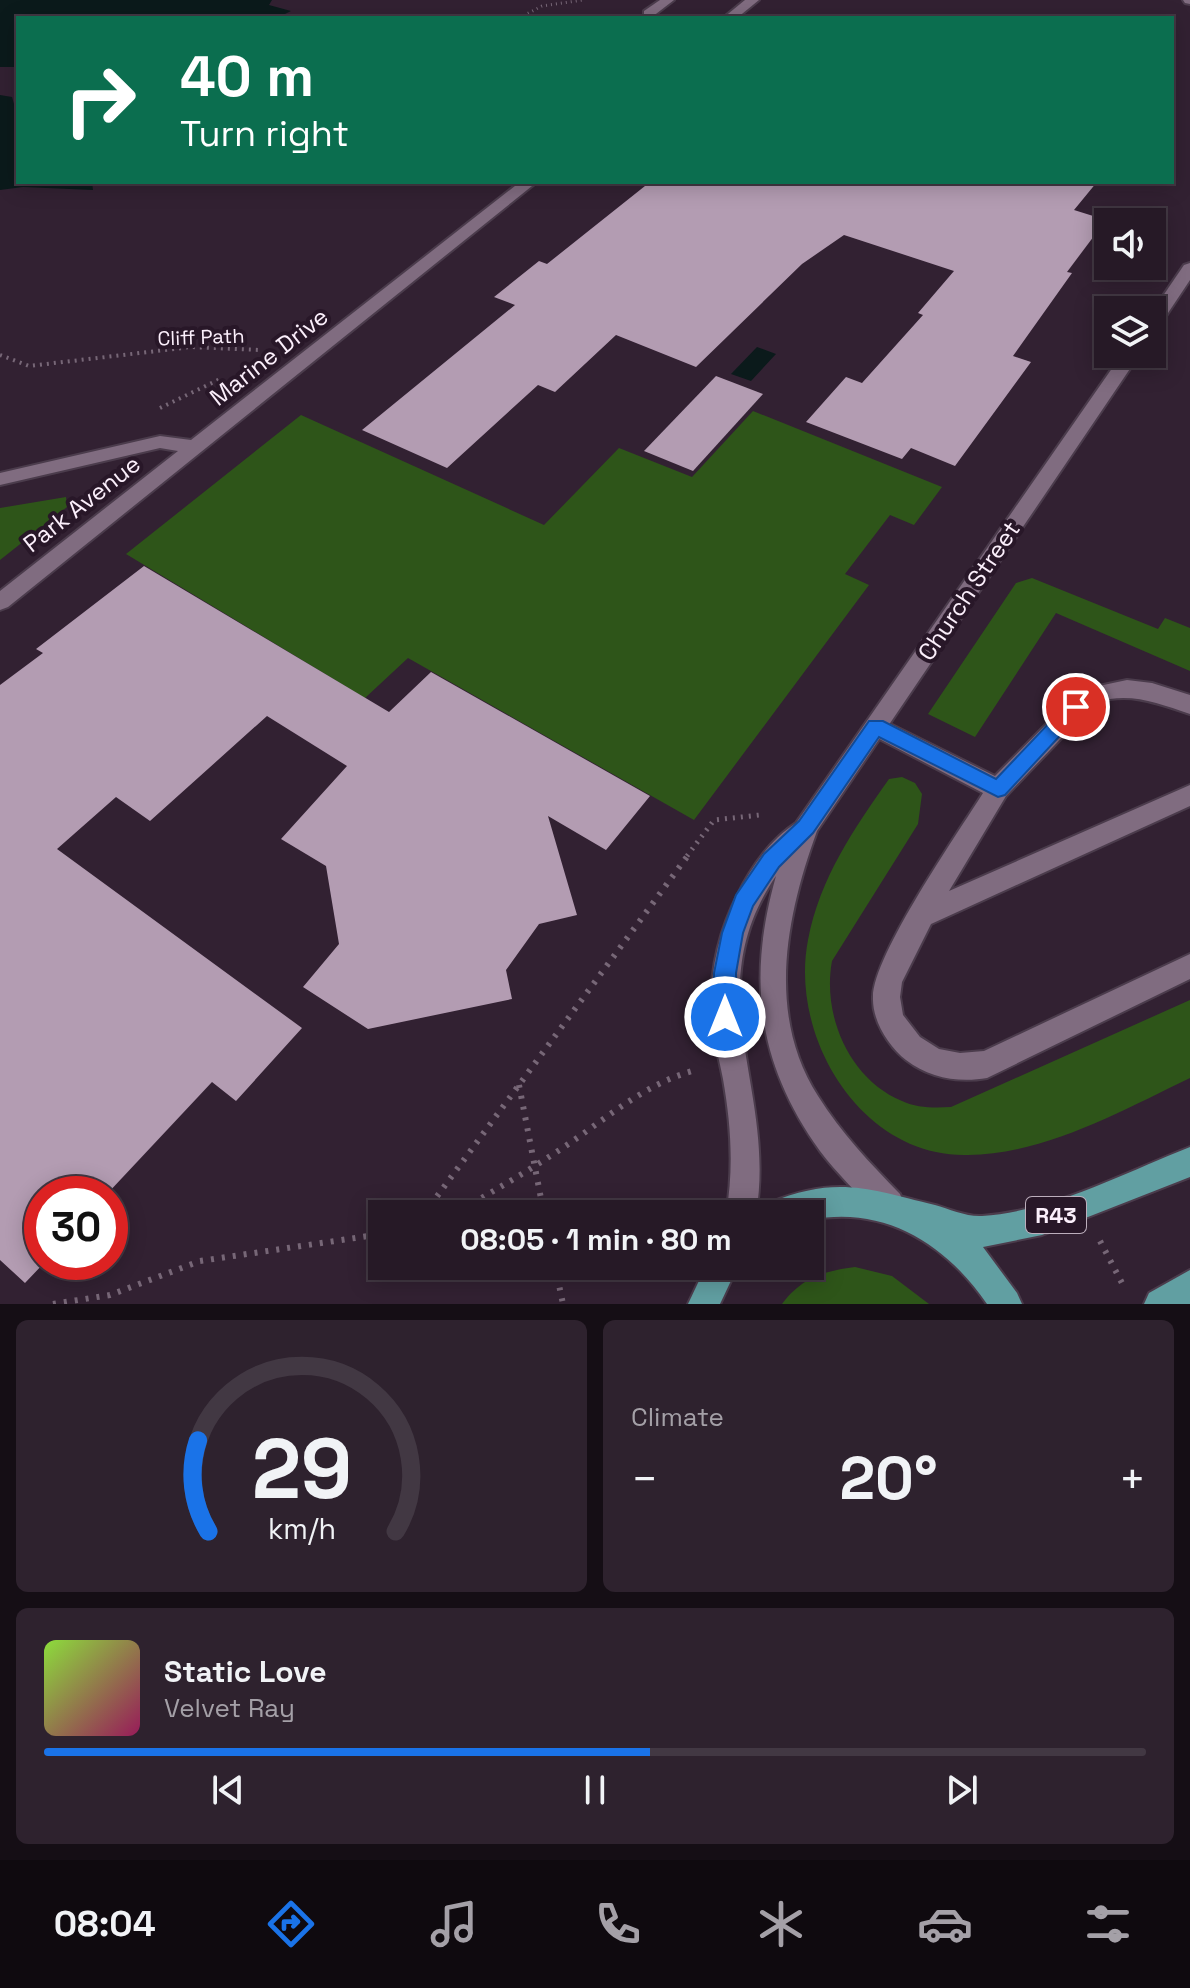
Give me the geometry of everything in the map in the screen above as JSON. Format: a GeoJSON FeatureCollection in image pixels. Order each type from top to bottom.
{"type":"FeatureCollection","features":[{"type":"Feature","properties":{"kind":"main road","name":"R43"},"geometry":{"type":"LineString","coordinates":[[824,1202],[902,1211],[979,1232],[1042,1220],[1190,1162]]}},
{"type":"Feature","properties":{"kind":"main road"},"geometry":{"type":"LineString","coordinates":[[902,1211],[972,1257],[1006,1304]]}},
{"type":"Feature","properties":{"kind":"main road"},"geometry":{"type":"LineString","coordinates":[[704,1304],[715,1280]]}},
{"type":"Feature","properties":{"kind":"main road"},"geometry":{"type":"LineString","coordinates":[[1160,1304],[1190,1286]]}},
{"type":"Feature","properties":{"kind":"street"},"geometry":{"type":"LineString","coordinates":[[648,14],[668,0]]}},
{"type":"Feature","properties":{"kind":"street"},"geometry":{"type":"LineString","coordinates":[[732,16],[753,0]]}},
{"type":"Feature","properties":{"kind":"street","name":"Marine Drive"},"geometry":{"type":"LineString","coordinates":[[195,447],[526,184]]}},
{"type":"Feature","properties":{"kind":"street"},"geometry":{"type":"LineString","coordinates":[[1166,303],[1190,268]]}},
{"type":"Feature","properties":{"kind":"street","name":"Church Street"},"geometry":{"type":"LineString","coordinates":[[742,1200],[744,1117],[725,1017],[725,973],[733,933],[744,901],[761,873],[813,817],[1121,368]]}},
{"type":"Feature","properties":{"kind":"street"},"geometry":{"type":"LineString","coordinates":[[0,479],[160,442],[195,447]]}},
{"type":"Feature","properties":{"kind":"street","name":"Park Avenue"},"geometry":{"type":"LineString","coordinates":[[0,602],[195,447]]}},
{"type":"Feature","properties":{"kind":"street"},"geometry":{"type":"LineString","coordinates":[[1190,705],[1160,692],[1141,688],[1104,690],[1088,696],[998,789],[921,916],[893,971],[887,989],[887,1009],[895,1028],[909,1046],[928,1059],[969,1069],[987,1064],[1190,966]]}},
{"type":"Feature","properties":{"kind":"street"},"geometry":{"type":"LineString","coordinates":[[876,727],[998,789]]}},
{"type":"Feature","properties":{"kind":"street"},"geometry":{"type":"LineString","coordinates":[[921,916],[1190,795]]}},
{"type":"Feature","properties":{"kind":"street","name":"Church Street"},"geometry":{"type":"LineString","coordinates":[[813,817],[780,901],[772,952],[771,1008],[784,1055],[804,1099],[831,1140],[902,1211]]}},
{"type":"Feature","properties":{"kind":"path"},"geometry":{"type":"LineString","coordinates":[[523,16],[542,6],[583,0]]}},
{"type":"Feature","properties":{"kind":"path","name":"Cliff Path"},"geometry":{"type":"LineString","coordinates":[[0,355],[29,366],[191,347],[273,350]]}},
{"type":"Feature","properties":{"kind":"path"},"geometry":{"type":"LineString","coordinates":[[434,1200],[714,820],[813,817]]}},
{"type":"Feature","properties":{"kind":"path"},"geometry":{"type":"LineString","coordinates":[[477,1200],[533,1167],[634,1096],[680,1073],[734,1062]]}},
{"type":"Feature","properties":{"kind":"path"},"geometry":{"type":"LineString","coordinates":[[519,1085],[541,1200]]}},
{"type":"Feature","properties":{"kind":"path"},"geometry":{"type":"LineString","coordinates":[[1082,1206],[1126,1290]]}},
{"type":"Feature","properties":{"kind":"path"},"geometry":{"type":"LineString","coordinates":[[53,1304],[110,1295],[200,1261],[368,1236]]}},
{"type":"Feature","properties":{"kind":"path"},"geometry":{"type":"LineString","coordinates":[[558,1280],[563,1304]]}},
{"type":"Feature","properties":{"kind":"green space"},"geometry":{"type":"Polygon","coordinates":[[[753,411],[942,487],[914,525],[890,515],[845,574],[869,585],[694,820],[408,658],[365,698],[126,554],[301,415],[544,525],[619,448],[692,477],[753,411]]]}},
{"type":"Feature","properties":{"kind":"green space"},"geometry":{"type":"Polygon","coordinates":[[[66,497],[67,507],[0,560],[0,508],[66,497]]]}},
{"type":"Feature","properties":{"kind":"green space"},"geometry":{"type":"Polygon","coordinates":[[[1032,578],[1158,629],[1165,618],[1190,628],[1190,671],[1056,613],[975,737],[928,714],[1016,583],[1032,578]]]}},
{"type":"Feature","properties":{"kind":"green space"},"geometry":{"type":"Polygon","coordinates":[[[902,777],[915,783],[922,794],[918,824],[832,961],[831,1003],[836,1023],[843,1043],[867,1077],[883,1091],[908,1103],[951,1107],[1190,1000],[1190,1078],[1110,1117],[1054,1139],[997,1153],[968,1155],[930,1151],[896,1136],[866,1114],[841,1085],[822,1052],[810,1015],[805,977],[808,940],[813,917],[840,855],[889,779],[902,777]]]}},
{"type":"Feature","properties":{"kind":"green space"},"geometry":{"type":"Polygon","coordinates":[[[855,1267],[892,1276],[929,1304],[782,1304],[805,1282],[824,1280],[824,1274],[855,1267]]]}},
{"type":"Feature","properties":{"kind":"shaded area"},"geometry":{"type":"Polygon","coordinates":[[[0,0],[272,0],[269,5],[291,11],[281,16],[16,16],[16,67],[0,67],[0,0]]]}},
{"type":"Feature","properties":{"kind":"shaded area"},"geometry":{"type":"Polygon","coordinates":[[[0,95],[12,97],[16,104],[16,184],[92,184],[93,190],[23,187],[0,190],[0,95]]]}},
{"type":"Feature","properties":{"kind":"shaded area"},"geometry":{"type":"Polygon","coordinates":[[[757,347],[776,354],[751,381],[731,374],[757,347]]]}},
{"type":"Feature","properties":{"kind":"building"},"geometry":{"type":"Polygon","coordinates":[[[647,184],[1095,184],[1074,210],[1094,216],[1094,236],[1067,272],[1072,273],[1013,356],[1031,362],[955,466],[911,448],[902,459],[806,422],[846,377],[862,383],[923,315],[918,313],[954,271],[844,235],[802,264],[696,367],[616,335],[555,392],[538,385],[447,468],[362,430],[515,305],[494,297],[539,261],[547,264],[647,184]]]}},
{"type":"Feature","properties":{"kind":"building"},"geometry":{"type":"Polygon","coordinates":[[[716,376],[763,394],[693,471],[644,451],[716,376]]]}},
{"type":"Feature","properties":{"kind":"building"},"geometry":{"type":"Polygon","coordinates":[[[144,566],[389,712],[431,672],[650,796],[606,850],[548,816],[577,915],[539,924],[506,970],[512,999],[368,1029],[303,987],[339,944],[326,866],[281,839],[347,766],[267,716],[150,821],[116,797],[57,849],[302,1028],[236,1101],[212,1082],[124,1176],[24,1176],[24,1280],[28,1280],[25,1283],[0,1260],[0,685],[43,653],[36,649],[144,566]]]}},
{"type":"Feature","properties":{"kind":"route"},"geometry":{"type":"LineString","coordinates":[[725,1017],[725,973],[733,933],[744,901],[771,861],[806,827],[876,727],[998,789],[1076,707]]}}]}
